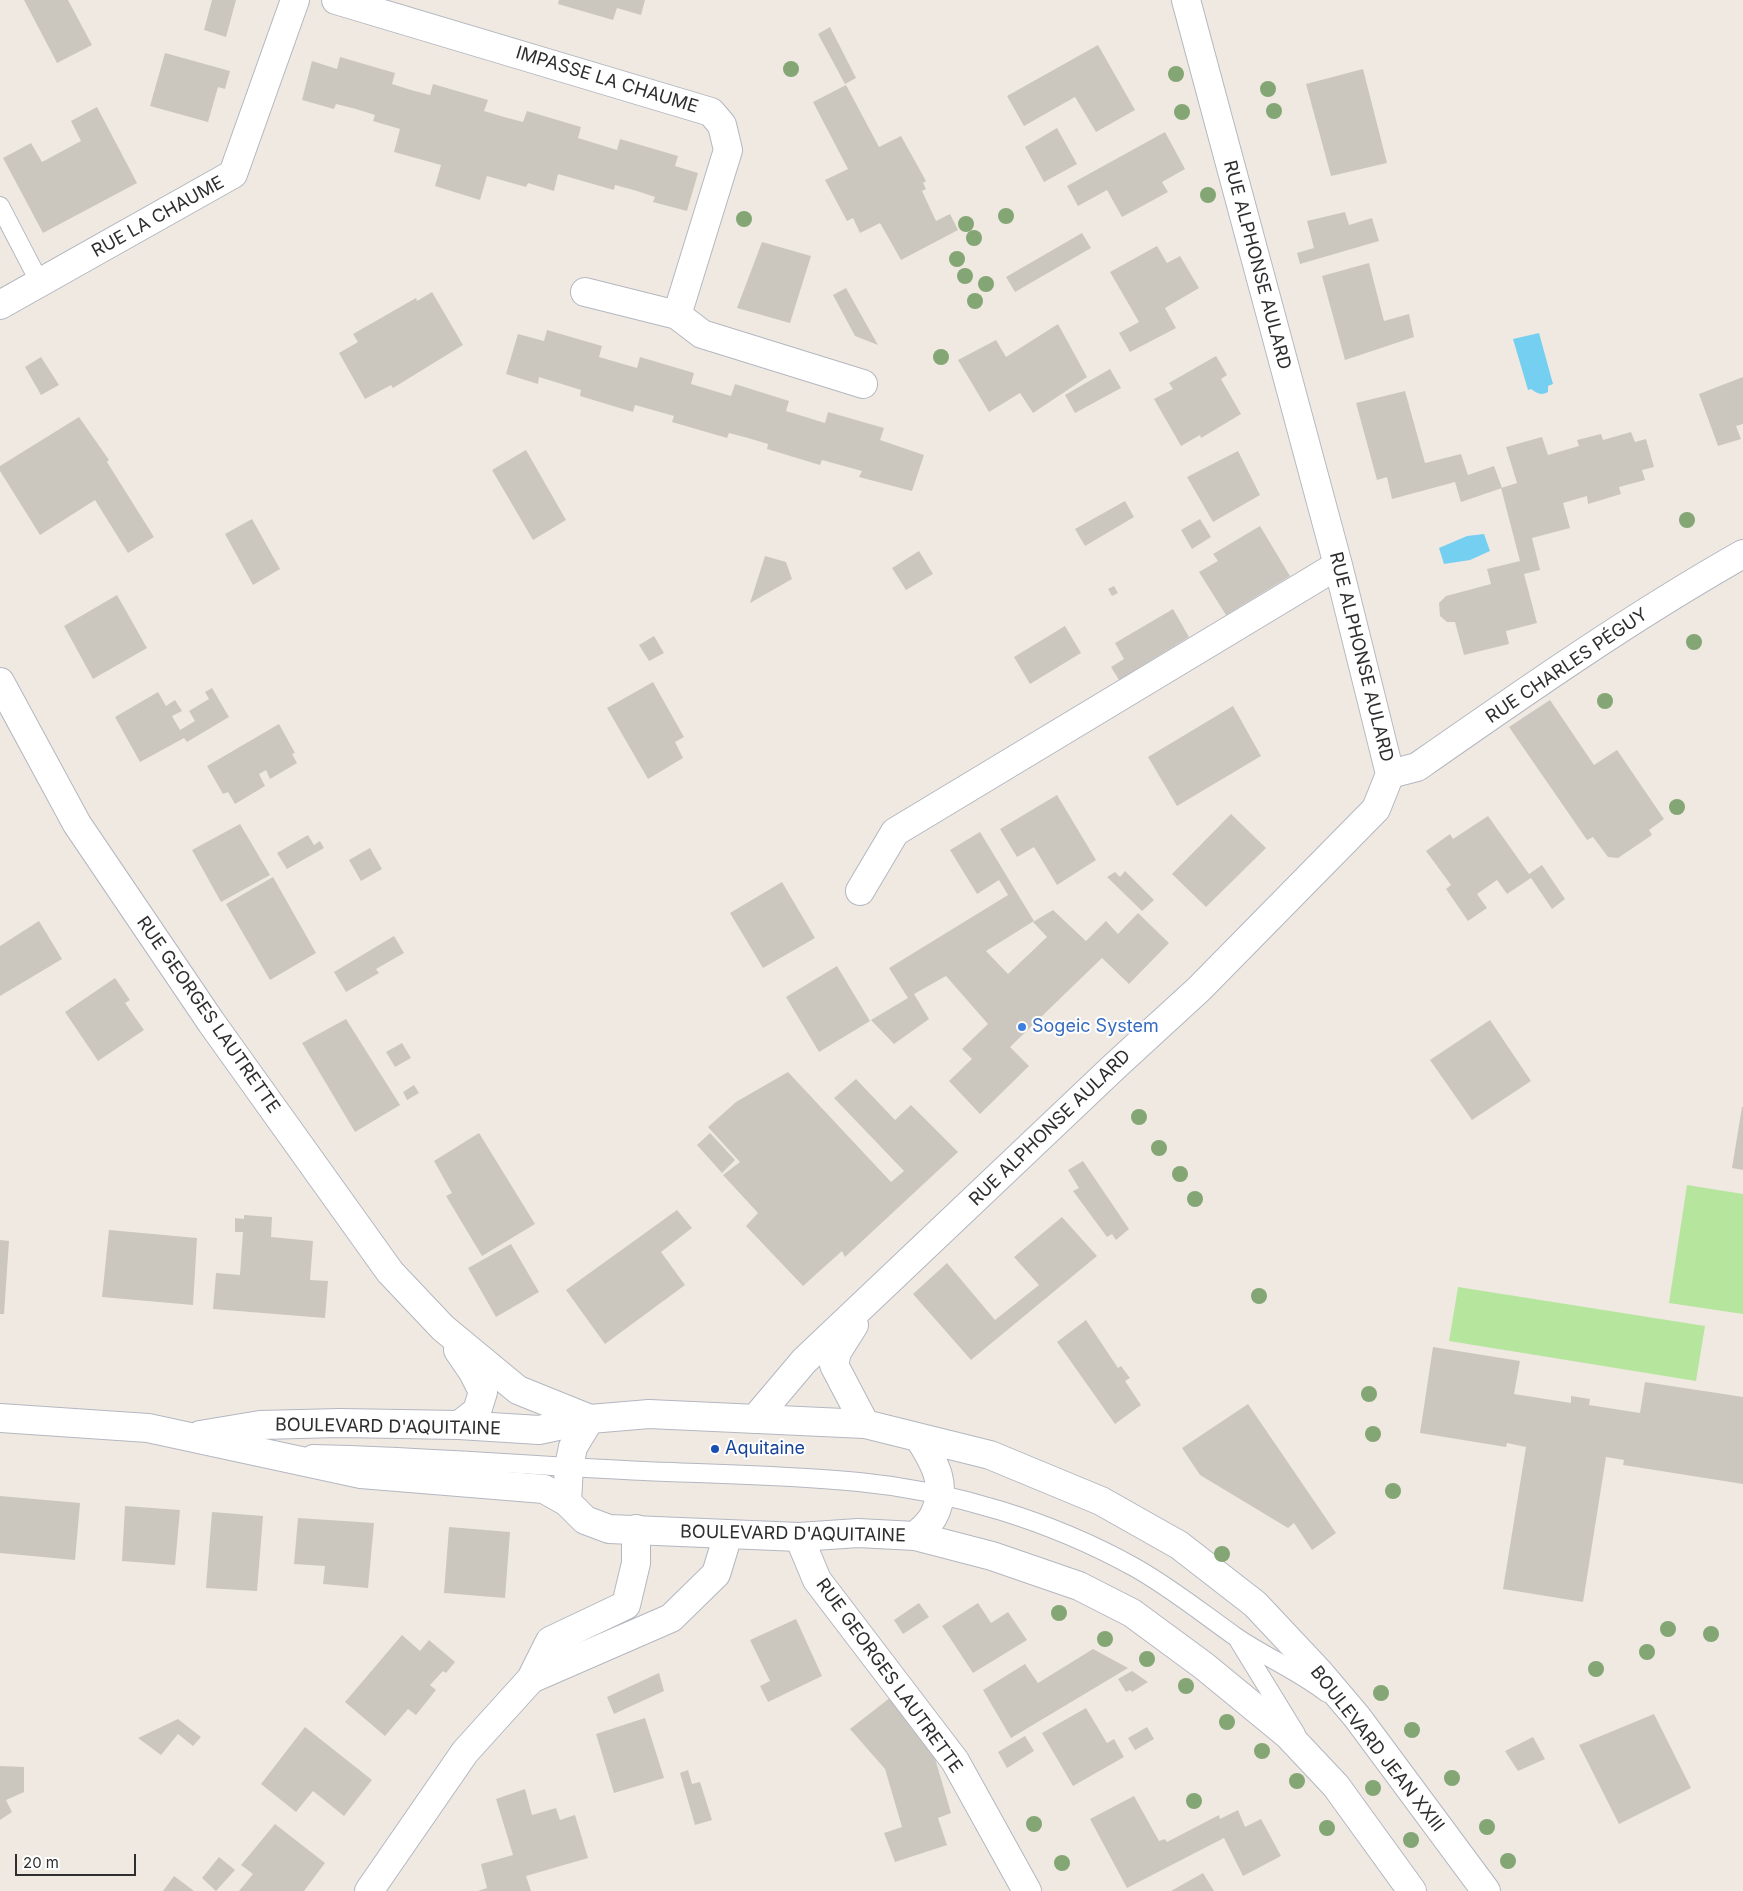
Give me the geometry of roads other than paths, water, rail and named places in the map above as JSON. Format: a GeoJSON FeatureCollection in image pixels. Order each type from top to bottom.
{"type":"FeatureCollection","features":[{"type":"Feature","properties":{"kind":"street","name":"RUE LA CHAUME"},"geometry":{"type":"LineString","coordinates":[[0,305],[233,174],[294,0]]}},
{"type":"Feature","properties":{"kind":"street","name":"IMPASSE LA CHAUME"},"geometry":{"type":"LineString","coordinates":[[336,0],[711,112],[722,125],[728,150],[678,315]]}},
{"type":"Feature","properties":{"kind":"street","name":"RUE ALPHONSE AULARD"},"geometry":{"type":"LineString","coordinates":[[755,1419],[804,1361],[1206,982],[1376,809],[1390,774],[1338,565],[1186,0]]}},
{"type":"Feature","properties":{"kind":"street"},"geometry":{"type":"LineString","coordinates":[[584,292],[678,315],[702,334],[862,384]]}},
{"type":"Feature","properties":{"kind":"street","name":"RUE CHARLES PÉGUY"},"geometry":{"type":"LineString","coordinates":[[1390,774],[1417,767],[1565,664],[1692,583],[1743,554]]}},
{"type":"Feature","properties":{"kind":"street"},"geometry":{"type":"LineString","coordinates":[[860,891],[895,832],[1338,565]]}},
{"type":"Feature","properties":{"kind":"street","name":"RUE GEORGES LAUTRETTE"},"geometry":{"type":"LineString","coordinates":[[0,682],[77,824],[211,1022],[390,1272],[443,1328],[518,1390],[590,1419]]}},
{"type":"Feature","properties":{"kind":"street","name":"RUE ALPHONSE AULARD"},"geometry":{"type":"LineString","coordinates":[[865,1424],[834,1365],[837,1352],[873,1297]]}},
{"type":"Feature","properties":{"kind":"street","name":"RUE GEORGES LAUTRETTE"},"geometry":{"type":"LineString","coordinates":[[443,1328],[473,1372],[483,1392],[477,1411],[459,1425]]}},
{"type":"Feature","properties":{"kind":"street","name":"BOULEVARD D'AQUITAINE"},"geometry":{"type":"LineString","coordinates":[[0,1418],[148,1428],[186,1437],[256,1453],[361,1474],[544,1489],[568,1502],[586,1520],[609,1529],[799,1537],[858,1533],[915,1536],[933,1518],[941,1496],[937,1465],[919,1438],[865,1424],[648,1414],[590,1419],[540,1430],[459,1425],[260,1425],[186,1437]]}},
{"type":"Feature","properties":{"kind":"street"},"geometry":{"type":"LineString","coordinates":[[568,1502],[571,1456],[590,1419]]}},
{"type":"Feature","properties":{"kind":"street","name":"BOULEVARD JEAN XXIII"},"geometry":{"type":"LineString","coordinates":[[919,1438],[999,1459],[1100,1501],[1179,1545],[1255,1604],[1318,1671],[1357,1717],[1486,1891]]}},
{"type":"Feature","properties":{"kind":"street"},"geometry":{"type":"LineString","coordinates":[[369,1891],[465,1752],[531,1679],[550,1641],[626,1605],[636,1564],[636,1529]]}},
{"type":"Feature","properties":{"kind":"street"},"geometry":{"type":"LineString","coordinates":[[531,1679],[671,1618],[716,1574],[728,1535]]}},
{"type":"Feature","properties":{"kind":"street"},"geometry":{"type":"LineString","coordinates":[[915,1536],[992,1556],[1079,1586],[1132,1614],[1212,1672],[1288,1734],[1336,1786],[1412,1891]]}},
{"type":"Feature","properties":{"kind":"street","name":"RUE GEORGES LAUTRETTE"},"geometry":{"type":"LineString","coordinates":[[799,1537],[817,1580],[955,1761],[1027,1891]]}},
{"type":"Feature","properties":{"kind":"lane"},"geometry":{"type":"LineString","coordinates":[[0,206],[40,283]]}},
{"type":"Feature","properties":{"kind":"lane"},"geometry":{"type":"LineString","coordinates":[[540,1430],[571,1456]]}},
{"type":"Feature","properties":{"kind":"lane"},"geometry":{"type":"LineString","coordinates":[[256,1453],[571,1456],[623,1470],[859,1482],[982,1505],[1060,1532],[1134,1567],[1181,1596],[1238,1638],[1322,1689],[1357,1717]]}},
{"type":"Feature","properties":{"kind":"lane"},"geometry":{"type":"LineString","coordinates":[[1238,1638],[1309,1757]]}},
{"type":"Feature","properties":{"kind":"water"},"geometry":{"type":"Polygon","coordinates":[[[1539,333],[1553,384],[1548,386],[1548,392],[1543,394],[1531,389],[1528,390],[1513,339],[1539,333]]]}},
{"type":"Feature","properties":{"kind":"water"},"geometry":{"type":"Polygon","coordinates":[[[1484,534],[1490,551],[1470,560],[1444,564],[1439,548],[1467,536],[1484,534]]]}},
{"type":"Feature","properties":{"kind":"place","name":"Sogeic System"},"geometry":{"type":"Point","coordinates":[1022,1027]}},
{"type":"Feature","properties":{"kind":"place","name":"Aquitaine"},"geometry":{"type":"Point","coordinates":[715,1449]}}]}
